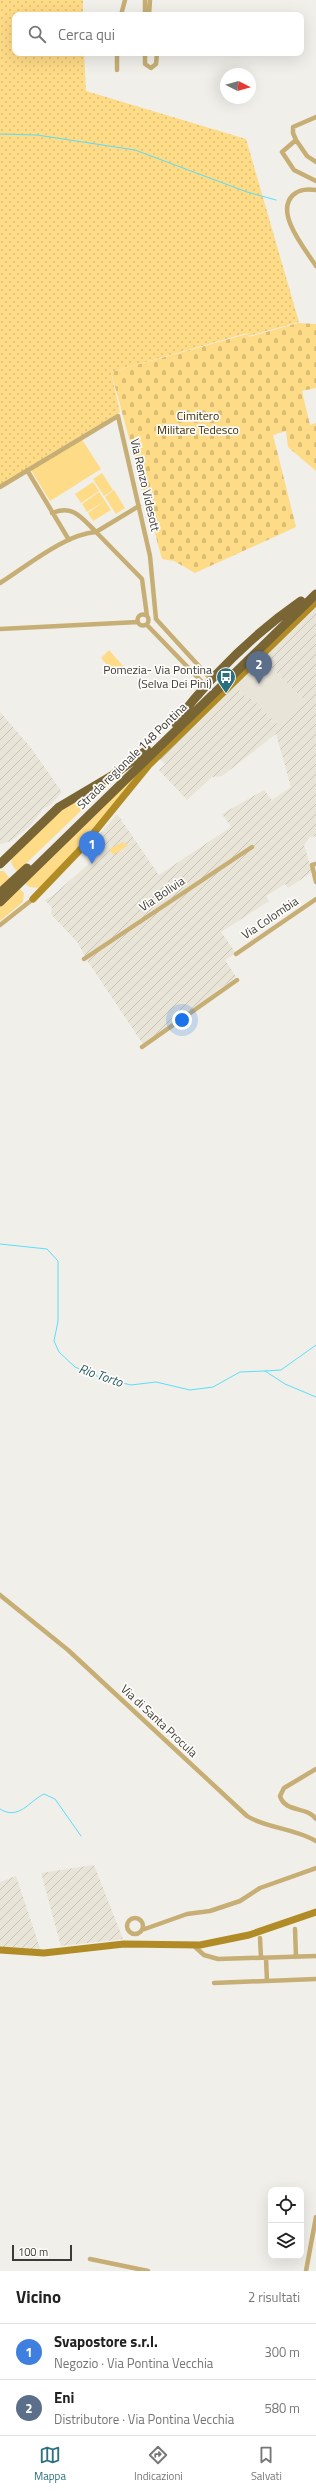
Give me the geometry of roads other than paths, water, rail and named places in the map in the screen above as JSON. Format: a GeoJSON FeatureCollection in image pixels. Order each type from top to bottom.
{"type":"FeatureCollection","features":[{"type":"Feature","properties":{"kind":"highway","name":"Strada regionale 148 Pontina"},"geometry":{"type":"LineString","coordinates":[[0,902],[147,750],[316,587]]}},
{"type":"Feature","properties":{"kind":"highway","name":"Strada regionale 148 Pontina"},"geometry":{"type":"LineString","coordinates":[[0,893],[24,876],[316,594]]}},
{"type":"Feature","properties":{"kind":"highway"},"geometry":{"type":"LineString","coordinates":[[175,724],[206,686],[210,677],[278,618],[301,601]]}},
{"type":"Feature","properties":{"kind":"highway"},"geometry":{"type":"LineString","coordinates":[[0,864],[59,807],[113,775],[147,750]]}},
{"type":"Feature","properties":{"kind":"street"},"geometry":{"type":"LineString","coordinates":[[122,12],[125,0]]}},
{"type":"Feature","properties":{"kind":"street"},"geometry":{"type":"LineString","coordinates":[[145,0],[145,12]]}},
{"type":"Feature","properties":{"kind":"street"},"geometry":{"type":"LineString","coordinates":[[150,0],[150,12]]}},
{"type":"Feature","properties":{"kind":"street"},"geometry":{"type":"LineString","coordinates":[[117,56],[117,70]]}},
{"type":"Feature","properties":{"kind":"street"},"geometry":{"type":"LineString","coordinates":[[145,56],[145,64],[150,68],[156,64],[157,56]]}},
{"type":"Feature","properties":{"kind":"street"},"geometry":{"type":"LineString","coordinates":[[316,117],[294,127],[292,131],[296,140],[308,157],[316,162]]}},
{"type":"Feature","properties":{"kind":"street"},"geometry":{"type":"LineString","coordinates":[[296,140],[283,150],[282,155],[296,172],[316,181]]}},
{"type":"Feature","properties":{"kind":"street"},"geometry":{"type":"LineString","coordinates":[[316,190],[298,191],[290,199],[286,210],[290,223],[316,266]]}},
{"type":"Feature","properties":{"kind":"street","name":"Via Renzo Videsott"},"geometry":{"type":"LineString","coordinates":[[0,487],[117,416],[151,560],[156,619],[210,677]]}},
{"type":"Feature","properties":{"kind":"street"},"geometry":{"type":"LineString","coordinates":[[27,470],[68,540]]}},
{"type":"Feature","properties":{"kind":"street"},"geometry":{"type":"LineString","coordinates":[[0,583],[68,540],[80,534],[96,532],[139,506]]}},
{"type":"Feature","properties":{"kind":"street"},"geometry":{"type":"LineString","coordinates":[[52,513],[65,509],[74,511],[142,579],[149,621],[147,624]]}},
{"type":"Feature","properties":{"kind":"street"},"geometry":{"type":"LineString","coordinates":[[0,925],[33,899],[79,851],[149,765],[316,602]]}},
{"type":"Feature","properties":{"kind":"street"},"geometry":{"type":"LineString","coordinates":[[138,622],[140,616],[147,616]]}},
{"type":"Feature","properties":{"kind":"street"},"geometry":{"type":"LineString","coordinates":[[0,629],[138,622],[143,626],[147,624]]}},
{"type":"Feature","properties":{"kind":"street"},"geometry":{"type":"LineString","coordinates":[[147,624],[206,686]]}},
{"type":"Feature","properties":{"kind":"street"},"geometry":{"type":"LineString","coordinates":[[194,674],[210,677]]}},
{"type":"Feature","properties":{"kind":"street","name":"Via Bolivia"},"geometry":{"type":"LineString","coordinates":[[84,959],[252,847]]}},
{"type":"Feature","properties":{"kind":"street"},"geometry":{"type":"LineString","coordinates":[[316,864],[312,865],[316,882]]}},
{"type":"Feature","properties":{"kind":"street","name":"Via Colombia"},"geometry":{"type":"LineString","coordinates":[[236,954],[316,899]]}},
{"type":"Feature","properties":{"kind":"street"},"geometry":{"type":"LineString","coordinates":[[142,1047],[237,980]]}},
{"type":"Feature","properties":{"kind":"street","name":"Via di Santa Procula"},"geometry":{"type":"LineString","coordinates":[[0,1594],[68,1650],[247,1816],[259,1822],[299,1832],[316,1841]]}},
{"type":"Feature","properties":{"kind":"street"},"geometry":{"type":"LineString","coordinates":[[316,1769],[284,1788],[280,1796],[287,1806],[309,1812],[316,1819]]}},
{"type":"Feature","properties":{"kind":"street"},"geometry":{"type":"LineString","coordinates":[[142,1930],[187,1914],[212,1910],[240,1901],[260,1888],[316,1868]]}},
{"type":"Feature","properties":{"kind":"street"},"geometry":{"type":"LineString","coordinates":[[0,1950],[49,1952],[131,1943],[194,1946],[250,1935],[316,1912]]}},
{"type":"Feature","properties":{"kind":"street"},"geometry":{"type":"LineString","coordinates":[[295,1929],[296,1957]]}},
{"type":"Feature","properties":{"kind":"street"},"geometry":{"type":"LineString","coordinates":[[260,1938],[267,1981]]}},
{"type":"Feature","properties":{"kind":"street"},"geometry":{"type":"LineString","coordinates":[[194,1946],[204,1955],[214,1958],[316,1956]]}},
{"type":"Feature","properties":{"kind":"street"},"geometry":{"type":"LineString","coordinates":[[214,1983],[316,1979]]}},
{"type":"Feature","properties":{"kind":"street"},"geometry":{"type":"LineString","coordinates":[[306,2271],[316,2217]]}},
{"type":"Feature","properties":{"kind":"street"},"geometry":{"type":"LineString","coordinates":[[90,2259],[148,2271]]}},
{"type":"Feature","properties":{"kind":"waterway"},"geometry":{"type":"LineString","coordinates":[[0,134],[37,135],[135,150],[247,192],[276,200]]}},
{"type":"Feature","properties":{"kind":"waterway","name":"Rio Torto"},"geometry":{"type":"LineString","coordinates":[[0,1244],[47,1249],[58,1261],[58,1321],[54,1341],[59,1352],[75,1367],[102,1378],[131,1385],[156,1382],[190,1390],[213,1387],[240,1372],[265,1371],[285,1384],[316,1397]]}},
{"type":"Feature","properties":{"kind":"waterway"},"geometry":{"type":"LineString","coordinates":[[265,1371],[281,1370],[316,1345]]}},
{"type":"Feature","properties":{"kind":"waterway"},"geometry":{"type":"LineString","coordinates":[[0,1809],[13,1813],[24,1809],[44,1794],[55,1799],[81,1836]]}},
{"type":"Feature","properties":{"kind":"place","name":"Eni"},"geometry":{"type":"Point","coordinates":[259,684]}},
{"type":"Feature","properties":{"kind":"place","name":"Pomezia- Via Pontina (Selva Dei Pini)"},"geometry":{"type":"Point","coordinates":[226,694]}},
{"type":"Feature","properties":{"kind":"place","name":"Svapostore s.r.l."},"geometry":{"type":"Point","coordinates":[92,864]}},
{"type":"Feature","properties":{"kind":"park label","name":"Cimitero Militare Tedesco"},"geometry":{"type":"Point","coordinates":[198,423]}}]}
